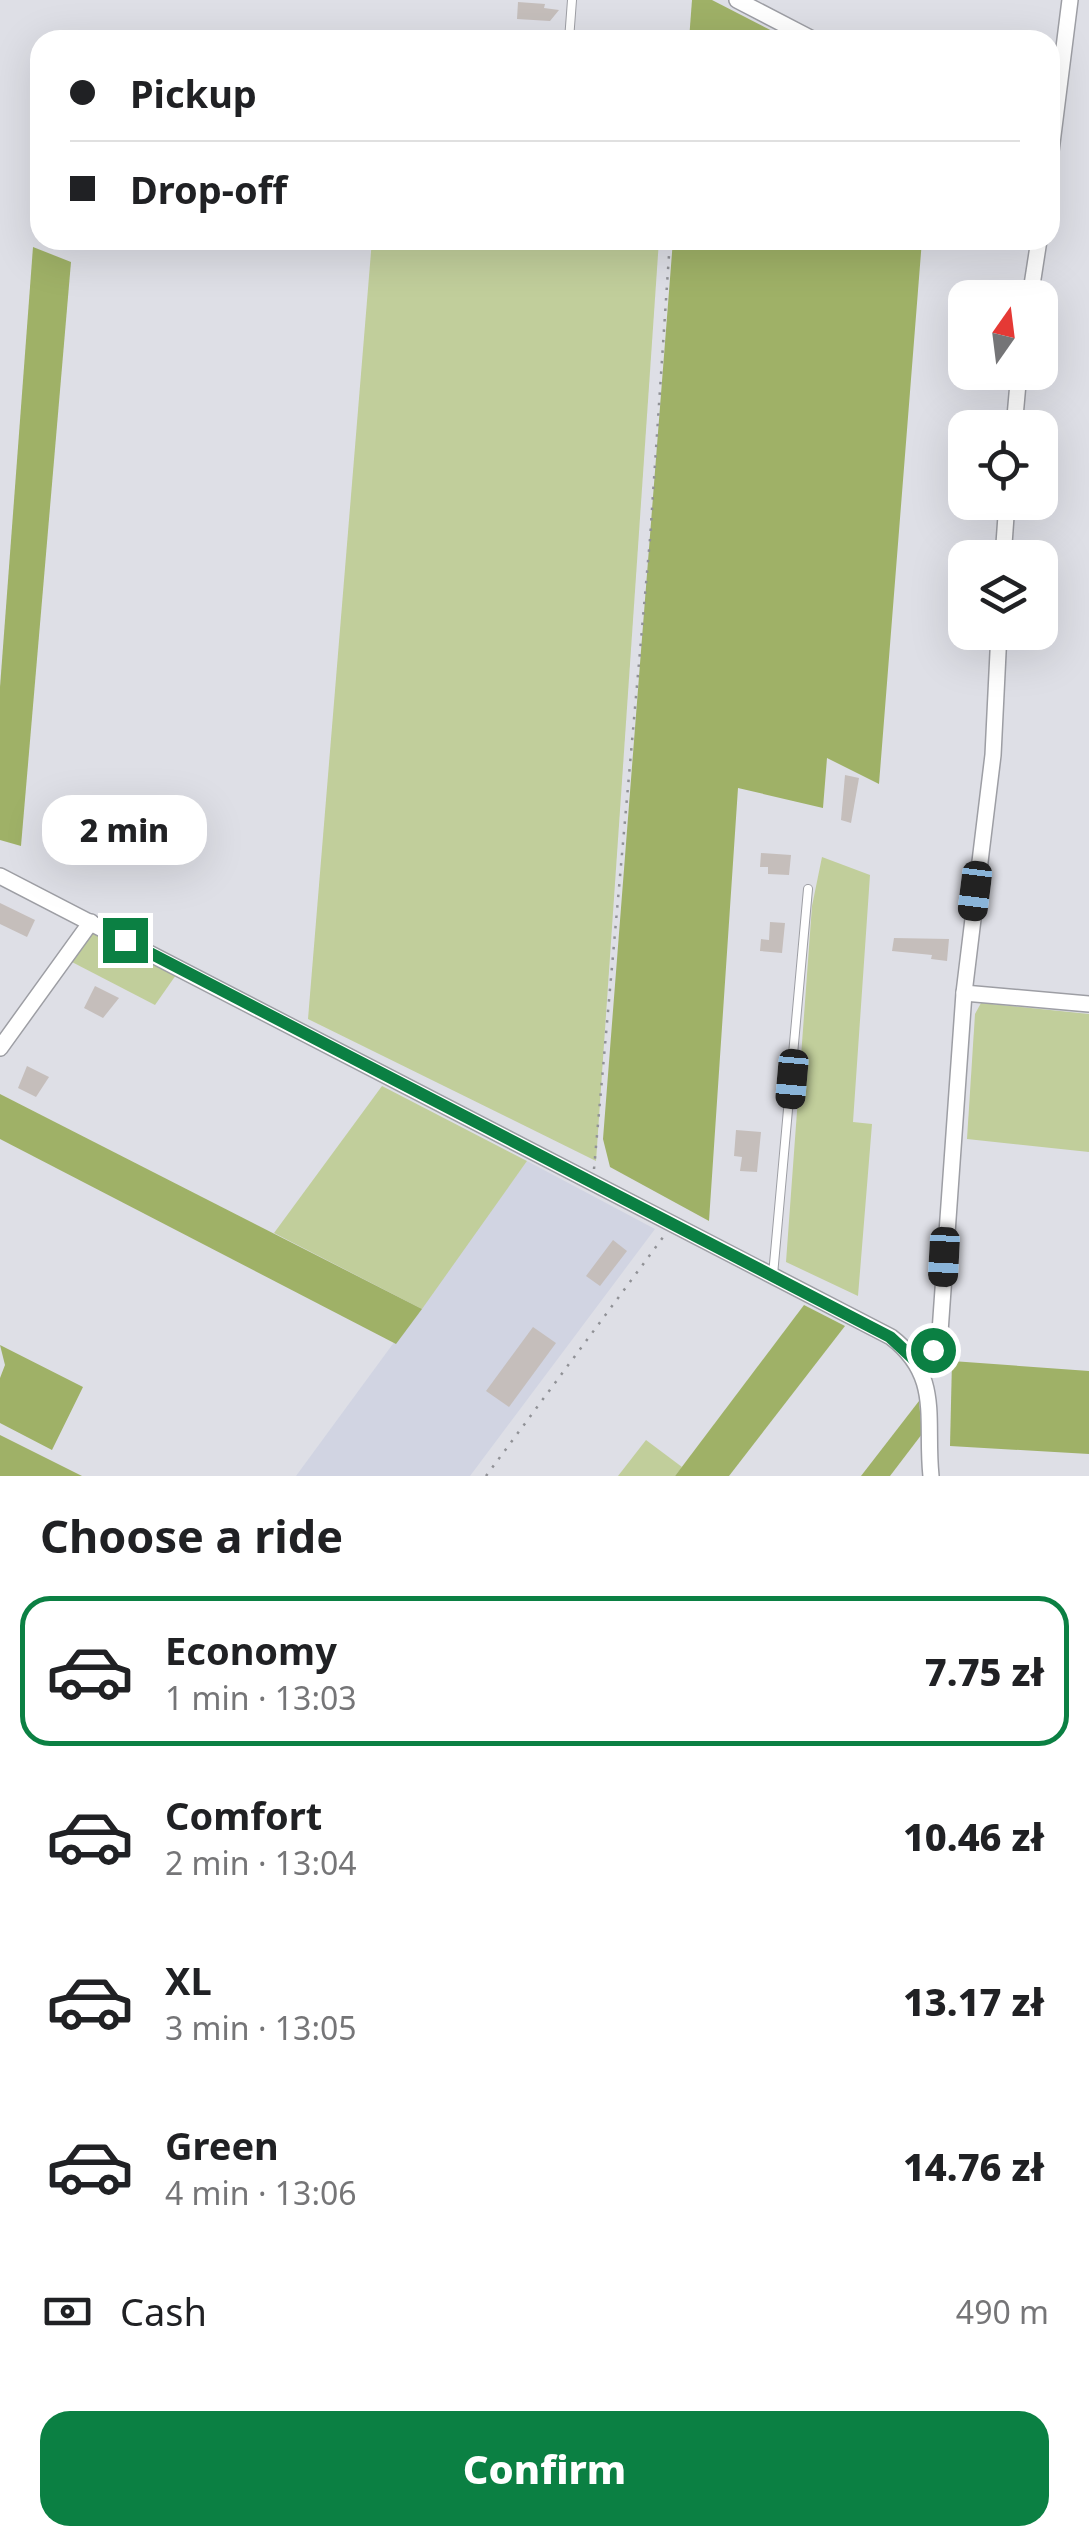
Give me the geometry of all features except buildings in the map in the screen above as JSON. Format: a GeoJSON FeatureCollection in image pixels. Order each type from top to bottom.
{"type":"FeatureCollection","features":[{"type":"Feature","properties":{"kind":"street"},"geometry":{"type":"LineString","coordinates":[[737,0],[795,30]]}},
{"type":"Feature","properties":{"kind":"street"},"geometry":{"type":"LineString","coordinates":[[1060,80],[1070,0]]}},
{"type":"Feature","properties":{"kind":"street"},"geometry":{"type":"LineString","coordinates":[[1033,280],[1037,250]]}},
{"type":"Feature","properties":{"kind":"street"},"geometry":{"type":"LineString","coordinates":[[919,1364],[933,1350],[940,1332],[964,993],[993,755],[998,650]]}},
{"type":"Feature","properties":{"kind":"street"},"geometry":{"type":"LineString","coordinates":[[0,876],[890,1337],[919,1364],[929,1396],[927,1446],[931,1476]]}},
{"type":"Feature","properties":{"kind":"street"},"geometry":{"type":"LineString","coordinates":[[0,1048],[92,922]]}},
{"type":"Feature","properties":{"kind":"street"},"geometry":{"type":"LineString","coordinates":[[964,993],[1089,1004]]}},
{"type":"Feature","properties":{"kind":"lane"},"geometry":{"type":"LineString","coordinates":[[570,30],[572,0]]}},
{"type":"Feature","properties":{"kind":"lane"},"geometry":{"type":"LineString","coordinates":[[773,1275],[808,889]]}},
{"type":"Feature","properties":{"kind":"path"},"geometry":{"type":"LineString","coordinates":[[589,1180],[598,1144],[669,250]]}},
{"type":"Feature","properties":{"kind":"path"},"geometry":{"type":"LineString","coordinates":[[486,1476],[673,1223]]}},
{"type":"Feature","properties":{"kind":"shaded area"},"geometry":{"type":"Polygon","coordinates":[[[527,1161],[655,1229],[470,1476],[296,1476],[527,1161]]]}},
{"type":"Feature","properties":{"kind":"green space"},"geometry":{"type":"Polygon","coordinates":[[[692,0],[712,0],[770,30],[690,30],[692,0]]]}},
{"type":"Feature","properties":{"kind":"green space"},"geometry":{"type":"Polygon","coordinates":[[[33,250],[41,250],[71,262],[21,846],[0,840],[0,687],[33,250]]]}},
{"type":"Feature","properties":{"kind":"green space"},"geometry":{"type":"Polygon","coordinates":[[[371,250],[658,250],[596,1161],[308,1019],[371,250]]]}},
{"type":"Feature","properties":{"kind":"green space"},"geometry":{"type":"Polygon","coordinates":[[[672,250],[921,250],[879,784],[827,758],[823,808],[738,788],[709,1221],[610,1167],[603,1139],[672,250]]]}},
{"type":"Feature","properties":{"kind":"green space"},"geometry":{"type":"Polygon","coordinates":[[[822,857],[870,875],[853,1122],[872,1124],[858,1296],[786,1262],[812,906],[822,857]]]}},
{"type":"Feature","properties":{"kind":"green space"},"geometry":{"type":"Polygon","coordinates":[[[93,931],[176,975],[155,1005],[70,961],[93,931]]]}},
{"type":"Feature","properties":{"kind":"green space"},"geometry":{"type":"Polygon","coordinates":[[[981,1003],[1089,1014],[1089,1152],[967,1139],[975,1014],[981,1003]]]}},
{"type":"Feature","properties":{"kind":"green space"},"geometry":{"type":"Polygon","coordinates":[[[382,1086],[527,1161],[422,1309],[274,1233],[382,1086]]]}},
{"type":"Feature","properties":{"kind":"green space"},"geometry":{"type":"Polygon","coordinates":[[[0,1094],[422,1309],[396,1344],[0,1139],[0,1094]]]}},
{"type":"Feature","properties":{"kind":"green space"},"geometry":{"type":"Polygon","coordinates":[[[804,1305],[845,1326],[729,1476],[675,1476],[804,1305]]]}},
{"type":"Feature","properties":{"kind":"green space"},"geometry":{"type":"Polygon","coordinates":[[[0,1345],[83,1387],[52,1450],[0,1423],[0,1378],[5,1365],[0,1345]]]}},
{"type":"Feature","properties":{"kind":"green space"},"geometry":{"type":"Polygon","coordinates":[[[952,1361],[1089,1371],[1089,1454],[950,1446],[952,1361]]]}},
{"type":"Feature","properties":{"kind":"green space"},"geometry":{"type":"Polygon","coordinates":[[[919,1401],[922,1434],[890,1476],[861,1476],[919,1401]]]}},
{"type":"Feature","properties":{"kind":"green space"},"geometry":{"type":"Polygon","coordinates":[[[0,1435],[82,1476],[0,1476],[0,1435]]]}},
{"type":"Feature","properties":{"kind":"green space"},"geometry":{"type":"Polygon","coordinates":[[[646,1440],[682,1467],[675,1476],[618,1476],[646,1440]]]}},
{"type":"Feature","properties":{"kind":"route"},"geometry":{"type":"LineString","coordinates":[[125,940],[890,1337],[919,1364],[933,1350]]}}]}
